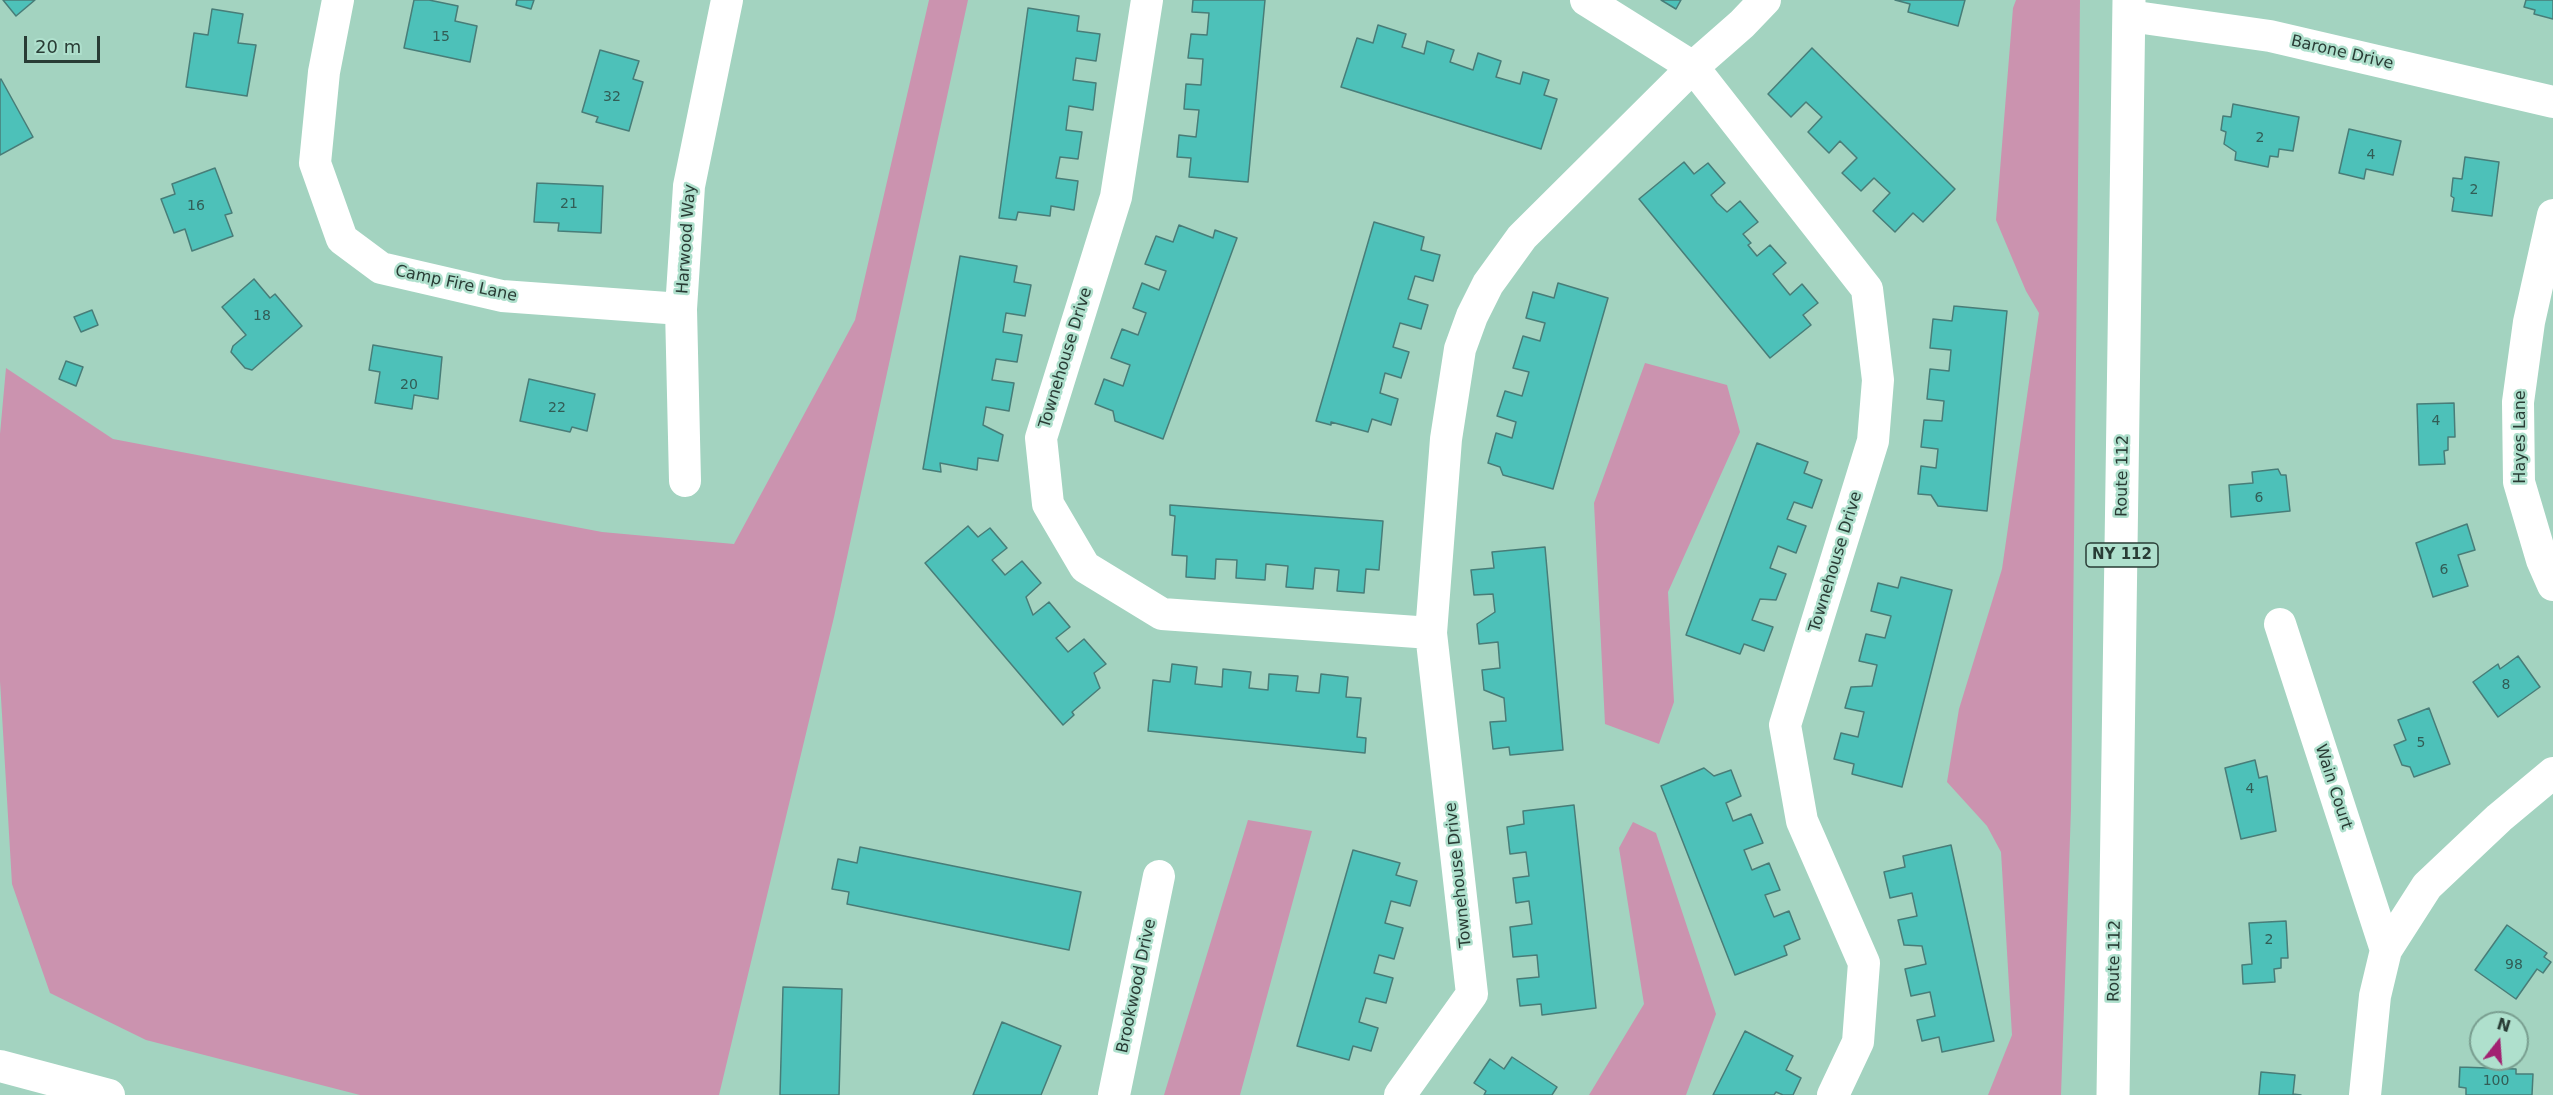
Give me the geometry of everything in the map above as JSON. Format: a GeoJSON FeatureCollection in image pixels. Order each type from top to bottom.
{"type":"FeatureCollection","features":[{"type":"Feature","properties":{"kind":"main road","name":"Route 112"},"geometry":{"type":"LineString","coordinates":[[2113,1095],[2129,8]]}},
{"type":"Feature","properties":{"kind":"street","name":"Camp Fire Lane"},"geometry":{"type":"LineString","coordinates":[[338,0],[324,72],[315,163],[342,240],[381,268],[502,296],[681,309]]}},
{"type":"Feature","properties":{"kind":"street","name":"Harwood Way"},"geometry":{"type":"LineString","coordinates":[[685,481],[681,309],[689,186],[727,0]]}},
{"type":"Feature","properties":{"kind":"street","name":"Townehouse Drive"},"geometry":{"type":"LineString","coordinates":[[1147,0],[1116,197],[1041,438],[1048,504],[1085,567],[1162,614],[1431,633]]}},
{"type":"Feature","properties":{"kind":"street"},"geometry":{"type":"LineString","coordinates":[[1586,0],[1693,67]]}},
{"type":"Feature","properties":{"kind":"street","name":"Townehouse Drive"},"geometry":{"type":"LineString","coordinates":[[1400,1095],[1472,994],[1431,633],[1446,439],[1460,349],[1472,316],[1488,284],[1522,237],[1693,67],[1742,24],[1765,0]]}},
{"type":"Feature","properties":{"kind":"street","name":"Barone Drive"},"geometry":{"type":"LineString","coordinates":[[2129,8],[2270,36],[2553,102]]}},
{"type":"Feature","properties":{"kind":"street","name":"Townehouse Drive"},"geometry":{"type":"LineString","coordinates":[[1693,67],[1867,290],[1878,380],[1873,441],[1785,725],[1802,821],[1864,963],[1858,1042],[1833,1095]]}},
{"type":"Feature","properties":{"kind":"street","name":"Hayes Lane"},"geometry":{"type":"LineString","coordinates":[[2553,215],[2529,322],[2518,402],[2519,482],[2542,560],[2553,585]]}},
{"type":"Feature","properties":{"kind":"street","name":"Wain Court"},"geometry":{"type":"LineString","coordinates":[[2280,624],[2386,950]]}},
{"type":"Feature","properties":{"kind":"street"},"geometry":{"type":"LineString","coordinates":[[2365,1095],[2375,996],[2386,950],[2427,886],[2499,818],[2553,773]]}},
{"type":"Feature","properties":{"kind":"street","name":"Brookwood Drive"},"geometry":{"type":"LineString","coordinates":[[1114,1095],[1159,876]]}},
{"type":"Feature","properties":{"kind":"street"},"geometry":{"type":"LineString","coordinates":[[0,1066],[109,1095]]}},
{"type":"Feature","properties":{"kind":"shaded area"},"geometry":{"type":"Polygon","coordinates":[[[929,0],[968,0],[834,617],[719,1095],[360,1095],[146,1040],[50,993],[12,884],[0,681],[0,434],[6,368],[113,439],[602,532],[734,544],[855,320],[929,0]]]}},
{"type":"Feature","properties":{"kind":"shaded area"},"geometry":{"type":"Polygon","coordinates":[[[2016,0],[2080,0],[2071,809],[2061,1095],[1988,1095],[2012,1035],[2001,852],[1987,826],[1947,782],[1959,709],[2002,569],[2039,313],[2026,291],[1996,220],[2013,8],[2016,0]]]}},
{"type":"Feature","properties":{"kind":"shaded area"},"geometry":{"type":"Polygon","coordinates":[[[1645,363],[1727,385],[1740,432],[1668,592],[1674,702],[1659,744],[1605,724],[1594,503],[1645,363]]]}},
{"type":"Feature","properties":{"kind":"shaded area"},"geometry":{"type":"Polygon","coordinates":[[[1248,820],[1312,831],[1240,1095],[1164,1095],[1248,820]]]}},
{"type":"Feature","properties":{"kind":"shaded area"},"geometry":{"type":"Polygon","coordinates":[[[1633,822],[1656,833],[1716,1014],[1686,1095],[1589,1095],[1644,1004],[1619,848],[1633,822]]]}},
{"type":"Feature","properties":{"kind":"building"},"geometry":{"type":"Polygon","coordinates":[[[3,0],[35,0],[16,16],[3,0]]]}},
{"type":"Feature","properties":{"kind":"building"},"geometry":{"type":"Polygon","coordinates":[[[414,0],[429,0],[458,6],[455,21],[477,26],[470,62],[404,48],[414,0]]]}},
{"type":"Feature","properties":{"kind":"building"},"geometry":{"type":"Polygon","coordinates":[[[517,0],[534,0],[531,9],[516,5],[517,0]]]}},
{"type":"Feature","properties":{"kind":"building"},"geometry":{"type":"Polygon","coordinates":[[[1193,0],[1265,0],[1248,182],[1189,177],[1191,158],[1177,157],[1179,135],[1196,137],[1199,110],[1184,109],[1186,84],[1201,85],[1203,59],[1188,58],[1191,34],[1207,35],[1209,13],[1192,12],[1193,0]]]}},
{"type":"Feature","properties":{"kind":"building"},"geometry":{"type":"Polygon","coordinates":[[[1661,0],[1681,0],[1676,9],[1661,0]]]}},
{"type":"Feature","properties":{"kind":"building"},"geometry":{"type":"Polygon","coordinates":[[[1895,0],[1965,0],[1958,26],[1908,12],[1910,4],[1895,0]]]}},
{"type":"Feature","properties":{"kind":"building"},"geometry":{"type":"Polygon","coordinates":[[[2526,0],[2553,0],[2553,19],[2534,14],[2535,10],[2524,7],[2526,0]]]}},
{"type":"Feature","properties":{"kind":"building"},"geometry":{"type":"Polygon","coordinates":[[[1028,8],[1079,16],[1077,31],[1100,34],[1096,61],[1076,58],[1073,80],[1096,83],[1093,110],[1069,106],[1066,130],[1082,132],[1078,159],[1060,157],[1056,178],[1078,181],[1074,210],[1051,206],[1050,216],[1018,212],[1016,220],[999,218],[1028,8]]]}},
{"type":"Feature","properties":{"kind":"building"},"geometry":{"type":"Polygon","coordinates":[[[212,9],[243,14],[238,43],[256,45],[247,96],[186,87],[194,33],[208,35],[212,9]]]}},
{"type":"Feature","properties":{"kind":"building"},"geometry":{"type":"Polygon","coordinates":[[[1378,25],[1406,34],[1402,47],[1424,54],[1427,41],[1454,50],[1450,62],[1473,70],[1478,53],[1501,61],[1496,77],[1520,84],[1523,72],[1549,80],[1544,95],[1557,99],[1541,149],[1341,87],[1357,38],[1373,43],[1378,25]]]}},
{"type":"Feature","properties":{"kind":"building"},"geometry":{"type":"Polygon","coordinates":[[[1812,48],[1955,189],[1923,222],[1913,213],[1895,232],[1873,211],[1890,193],[1874,178],[1861,191],[1842,173],[1857,158],[1840,141],[1829,153],[1808,132],[1822,117],[1806,102],[1791,117],[1768,94],[1812,48]]]}},
{"type":"Feature","properties":{"kind":"building"},"geometry":{"type":"Polygon","coordinates":[[[600,50],[639,61],[633,79],[643,82],[629,131],[596,122],[598,117],[582,112],[600,50]]]}},
{"type":"Feature","properties":{"kind":"building"},"geometry":{"type":"Polygon","coordinates":[[[0,80],[33,137],[0,155],[0,80]]]}},
{"type":"Feature","properties":{"kind":"building"},"geometry":{"type":"Polygon","coordinates":[[[2233,104],[2299,117],[2293,151],[2279,149],[2278,157],[2270,156],[2268,167],[2235,160],[2236,152],[2224,144],[2226,132],[2221,130],[2223,116],[2231,117],[2233,104]]]}},
{"type":"Feature","properties":{"kind":"building"},"geometry":{"type":"Polygon","coordinates":[[[2349,129],[2401,141],[2393,175],[2366,169],[2364,179],[2339,173],[2349,129]]]}},
{"type":"Feature","properties":{"kind":"building"},"geometry":{"type":"Polygon","coordinates":[[[2465,157],[2499,162],[2492,216],[2452,211],[2453,178],[2462,179],[2465,157]]]}},
{"type":"Feature","properties":{"kind":"building"},"geometry":{"type":"Polygon","coordinates":[[[1684,162],[1694,174],[1708,163],[1725,183],[1711,195],[1717,203],[1727,212],[1740,201],[1758,222],[1743,234],[1751,243],[1748,245],[1757,256],[1770,245],[1786,263],[1773,274],[1790,295],[1802,284],[1818,303],[1803,315],[1811,325],[1770,358],[1639,199],[1684,162]]]}},
{"type":"Feature","properties":{"kind":"building"},"geometry":{"type":"Polygon","coordinates":[[[215,168],[232,213],[225,215],[233,236],[192,251],[185,229],[174,233],[161,199],[175,194],[172,184],[215,168]]]}},
{"type":"Feature","properties":{"kind":"building"},"geometry":{"type":"Polygon","coordinates":[[[537,183],[603,186],[601,233],[558,231],[559,223],[534,222],[537,183]]]}},
{"type":"Feature","properties":{"kind":"building"},"geometry":{"type":"Polygon","coordinates":[[[1374,222],[1424,237],[1421,250],[1440,255],[1433,281],[1415,276],[1408,299],[1428,305],[1421,329],[1400,323],[1393,347],[1409,352],[1401,378],[1385,373],[1380,393],[1398,399],[1391,425],[1372,419],[1368,432],[1331,422],[1331,425],[1316,421],[1374,222]]]}},
{"type":"Feature","properties":{"kind":"building"},"geometry":{"type":"Polygon","coordinates":[[[1179,225],[1213,238],[1215,230],[1237,238],[1163,439],[1115,421],[1113,411],[1095,404],[1104,379],[1123,386],[1130,365],[1111,358],[1122,329],[1138,335],[1146,313],[1133,308],[1142,283],[1159,290],[1166,271],[1145,264],[1156,236],[1173,242],[1179,225]]]}},
{"type":"Feature","properties":{"kind":"building"},"geometry":{"type":"Polygon","coordinates":[[[960,256],[1017,266],[1014,282],[1031,285],[1025,316],[1006,313],[1003,332],[1022,335],[1017,362],[996,359],[992,380],[1014,383],[1009,411],[986,407],[983,425],[1003,435],[998,461],[978,458],[977,470],[940,463],[941,472],[923,469],[960,256]]]}},
{"type":"Feature","properties":{"kind":"building"},"geometry":{"type":"Polygon","coordinates":[[[254,279],[270,298],[275,294],[302,326],[252,370],[245,368],[231,352],[233,346],[246,335],[222,307],[254,279]]]}},
{"type":"Feature","properties":{"kind":"building"},"geometry":{"type":"Polygon","coordinates":[[[1558,283],[1608,298],[1553,489],[1503,475],[1500,467],[1488,463],[1496,433],[1512,438],[1516,422],[1497,416],[1505,391],[1522,396],[1529,372],[1513,368],[1523,336],[1540,341],[1545,323],[1526,318],[1533,292],[1554,298],[1558,283]]]}},
{"type":"Feature","properties":{"kind":"building"},"geometry":{"type":"Polygon","coordinates":[[[1954,306],[2007,311],[1987,511],[1938,506],[1931,495],[1918,494],[1921,466],[1936,468],[1938,449],[1921,447],[1924,420],[1942,421],[1944,401],[1927,399],[1930,369],[1949,371],[1951,350],[1930,348],[1933,319],[1952,321],[1954,306]]]}},
{"type":"Feature","properties":{"kind":"building"},"geometry":{"type":"Polygon","coordinates":[[[92,310],[98,325],[81,332],[74,317],[92,310]]]}},
{"type":"Feature","properties":{"kind":"building"},"geometry":{"type":"Polygon","coordinates":[[[373,345],[442,357],[438,399],[414,395],[412,409],[375,403],[380,372],[369,370],[373,345]]]}},
{"type":"Feature","properties":{"kind":"building"},"geometry":{"type":"Polygon","coordinates":[[[66,361],[83,367],[76,386],[59,379],[66,361]]]}},
{"type":"Feature","properties":{"kind":"building"},"geometry":{"type":"Polygon","coordinates":[[[529,379],[595,394],[587,431],[572,427],[570,432],[520,421],[529,379]]]}},
{"type":"Feature","properties":{"kind":"building"},"geometry":{"type":"Polygon","coordinates":[[[2454,403],[2455,437],[2448,437],[2448,450],[2444,451],[2445,464],[2419,465],[2417,404],[2454,403]]]}},
{"type":"Feature","properties":{"kind":"building"},"geometry":{"type":"Polygon","coordinates":[[[1757,443],[1808,462],[1804,473],[1822,480],[1812,508],[1794,502],[1787,519],[1806,526],[1796,553],[1778,546],[1770,568],[1786,574],[1776,600],[1760,599],[1752,620],[1773,627],[1764,651],[1744,644],[1740,654],[1686,635],[1757,443]]]}},
{"type":"Feature","properties":{"kind":"building"},"geometry":{"type":"Polygon","coordinates":[[[2278,469],[2281,475],[2286,475],[2290,511],[2231,517],[2229,485],[2253,483],[2252,472],[2278,469]]]}},
{"type":"Feature","properties":{"kind":"building"},"geometry":{"type":"Polygon","coordinates":[[[1170,505],[1383,521],[1379,570],[1366,569],[1364,593],[1337,591],[1339,570],[1315,568],[1313,589],[1286,587],[1288,566],[1266,564],[1265,580],[1236,578],[1237,560],[1216,559],[1215,579],[1186,577],[1187,556],[1172,555],[1175,516],[1170,515],[1170,505]]]}},
{"type":"Feature","properties":{"kind":"building"},"geometry":{"type":"Polygon","coordinates":[[[2467,524],[2475,550],[2458,555],[2468,586],[2433,597],[2416,543],[2467,524]]]}},
{"type":"Feature","properties":{"kind":"building"},"geometry":{"type":"Polygon","coordinates":[[[968,526],[978,537],[990,528],[1007,548],[992,560],[1005,575],[1022,561],[1041,583],[1026,597],[1033,615],[1049,602],[1070,627],[1056,638],[1068,652],[1084,639],[1106,664],[1094,673],[1100,688],[1072,712],[1074,715],[1063,725],[925,563],[968,526]]]}},
{"type":"Feature","properties":{"kind":"building"},"geometry":{"type":"Polygon","coordinates":[[[1545,547],[1563,750],[1510,755],[1509,747],[1493,749],[1490,722],[1506,721],[1504,698],[1484,690],[1482,670],[1500,668],[1498,642],[1479,644],[1477,624],[1495,612],[1493,594],[1474,595],[1471,570],[1494,568],[1492,552],[1545,547]]]}},
{"type":"Feature","properties":{"kind":"building"},"geometry":{"type":"Polygon","coordinates":[[[1901,577],[1952,590],[1902,787],[1852,774],[1854,764],[1834,759],[1841,733],[1858,737],[1864,712],[1845,708],[1851,687],[1872,686],[1877,665],[1859,661],[1866,634],[1885,638],[1891,616],[1871,611],[1878,583],[1898,588],[1901,577]]]}},
{"type":"Feature","properties":{"kind":"building"},"geometry":{"type":"Polygon","coordinates":[[[2518,656],[2540,687],[2498,717],[2473,682],[2498,664],[2500,669],[2518,656]]]}},
{"type":"Feature","properties":{"kind":"building"},"geometry":{"type":"Polygon","coordinates":[[[1172,664],[1197,667],[1195,684],[1222,687],[1223,669],[1251,672],[1249,688],[1268,690],[1269,674],[1298,676],[1296,691],[1319,693],[1321,674],[1348,677],[1346,697],[1361,698],[1357,737],[1366,738],[1365,753],[1148,731],[1153,680],[1170,682],[1172,664]]]}},
{"type":"Feature","properties":{"kind":"building"},"geometry":{"type":"Polygon","coordinates":[[[2429,708],[2450,764],[2414,777],[2410,767],[2402,765],[2394,745],[2406,740],[2398,720],[2429,708]]]}},
{"type":"Feature","properties":{"kind":"building"},"geometry":{"type":"Polygon","coordinates":[[[2255,760],[2259,778],[2267,776],[2276,831],[2241,839],[2225,768],[2255,760]]]}},
{"type":"Feature","properties":{"kind":"building"},"geometry":{"type":"Polygon","coordinates":[[[1704,768],[1714,776],[1731,770],[1741,796],[1726,803],[1733,821],[1751,814],[1763,843],[1744,850],[1752,870],[1769,863],[1780,890],[1765,895],[1774,917],[1789,911],[1800,939],[1784,946],[1787,955],[1735,975],[1661,786],[1704,768]]]}},
{"type":"Feature","properties":{"kind":"building"},"geometry":{"type":"Polygon","coordinates":[[[1574,805],[1596,1008],[1542,1015],[1541,1004],[1520,1006],[1517,979],[1539,977],[1537,955],[1513,957],[1510,927],[1532,924],[1529,901],[1516,903],[1513,878],[1529,876],[1526,852],[1510,854],[1507,827],[1524,824],[1523,811],[1574,805]]]}},
{"type":"Feature","properties":{"kind":"building"},"geometry":{"type":"Polygon","coordinates":[[[1951,845],[1994,1041],[1942,1052],[1939,1037],[1922,1041],[1917,1020],[1935,1016],[1930,992],[1911,996],[1905,969],[1926,964],[1922,946],[1904,945],[1898,920],[1917,916],[1912,893],[1890,898],[1884,872],[1905,867],[1903,856],[1951,845]]]}},
{"type":"Feature","properties":{"kind":"building"},"geometry":{"type":"Polygon","coordinates":[[[860,847],[1081,892],[1069,950],[847,904],[849,892],[832,889],[838,859],[857,863],[860,847]]]}},
{"type":"Feature","properties":{"kind":"building"},"geometry":{"type":"Polygon","coordinates":[[[1353,850],[1400,863],[1396,875],[1417,881],[1410,906],[1391,901],[1385,923],[1403,928],[1394,959],[1379,955],[1374,973],[1393,978],[1386,1003],[1366,998],[1359,1022],[1378,1028],[1371,1051],[1353,1046],[1349,1060],[1297,1046],[1353,850]]]}},
{"type":"Feature","properties":{"kind":"building"},"geometry":{"type":"Polygon","coordinates":[[[2286,921],[2288,958],[2281,958],[2281,968],[2274,969],[2275,982],[2243,984],[2242,965],[2252,964],[2249,923],[2286,921]]]}},
{"type":"Feature","properties":{"kind":"building"},"geometry":{"type":"Polygon","coordinates":[[[2507,925],[2547,953],[2544,957],[2551,962],[2543,973],[2537,969],[2516,999],[2475,970],[2507,925]]]}},
{"type":"Feature","properties":{"kind":"building"},"geometry":{"type":"Polygon","coordinates":[[[783,987],[842,989],[839,1095],[780,1095],[783,987]]]}},
{"type":"Feature","properties":{"kind":"building"},"geometry":{"type":"Polygon","coordinates":[[[1002,1022],[1061,1046],[1041,1095],[973,1095],[1002,1022]]]}},
{"type":"Feature","properties":{"kind":"building"},"geometry":{"type":"Polygon","coordinates":[[[1745,1031],[1793,1056],[1786,1070],[1801,1078],[1793,1095],[1776,1092],[1774,1095],[1713,1095],[1745,1031]]]}},
{"type":"Feature","properties":{"kind":"building"},"geometry":{"type":"Polygon","coordinates":[[[1512,1057],[1557,1087],[1552,1095],[1484,1095],[1486,1091],[1474,1083],[1490,1059],[1504,1069],[1512,1057]]]}},
{"type":"Feature","properties":{"kind":"building"},"geometry":{"type":"Polygon","coordinates":[[[2460,1067],[2469,1067],[2469,1071],[2516,1071],[2516,1074],[2533,1074],[2532,1095],[2466,1095],[2466,1088],[2459,1087],[2460,1067]]]}},
{"type":"Feature","properties":{"kind":"building"},"geometry":{"type":"Polygon","coordinates":[[[2261,1072],[2295,1075],[2293,1094],[2301,1095],[2259,1095],[2261,1072]]]}}]}
